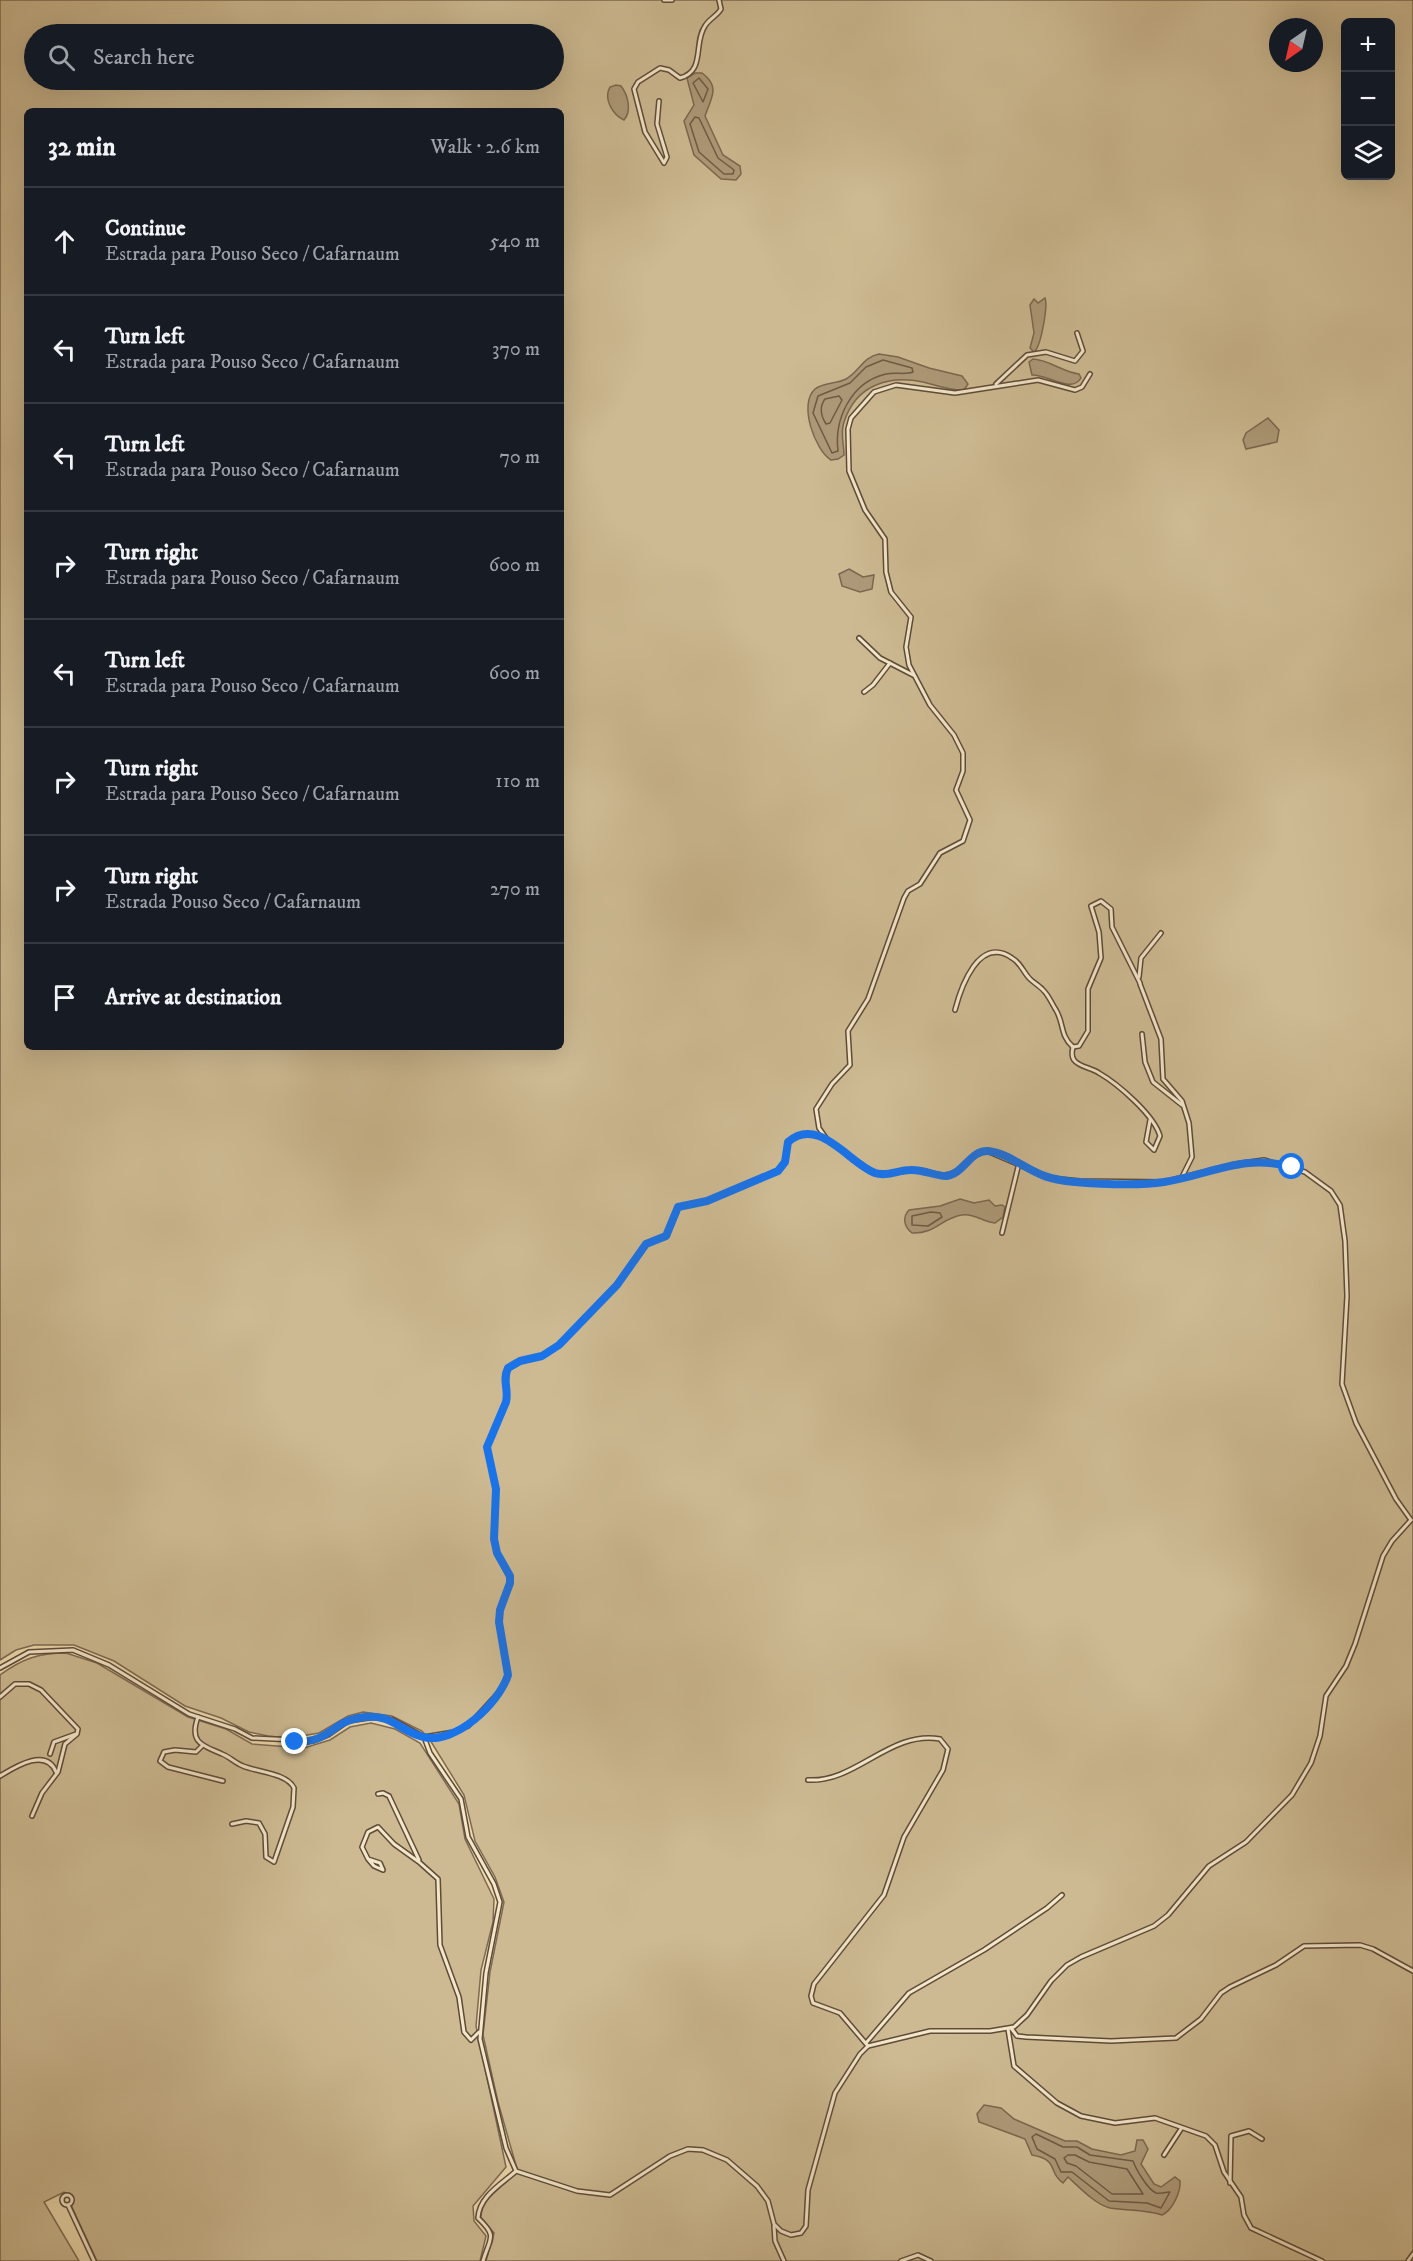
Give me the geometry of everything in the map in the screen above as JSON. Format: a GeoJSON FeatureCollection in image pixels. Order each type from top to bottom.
{"type":"FeatureCollection","features":[{"type":"Feature","properties":{"kind":"street"},"geometry":{"type":"LineString","coordinates":[[664,0],[672,0]]}},
{"type":"Feature","properties":{"kind":"street"},"geometry":{"type":"LineString","coordinates":[[659,100],[657,124],[667,157],[664,163],[645,132],[634,89],[641,80],[660,68],[669,70],[680,78],[691,72],[698,60],[703,28],[721,9],[719,0]]}},
{"type":"Feature","properties":{"kind":"street"},"geometry":{"type":"LineString","coordinates":[[994,385],[1027,355],[1046,352],[1075,361],[1083,351],[1077,333]]}},
{"type":"Feature","properties":{"kind":"street"},"geometry":{"type":"LineString","coordinates":[[867,2045],[898,2037],[944,2030],[1010,2029],[1027,2015],[1057,1974],[1075,1960],[1147,1929],[1168,1915],[1209,1866],[1246,1842],[1299,1786],[1317,1747],[1326,1696],[1346,1666],[1355,1644],[1383,1556],[1392,1540],[1412,1521],[1396,1499],[1367,1439],[1356,1423],[1342,1384],[1347,1296],[1342,1214],[1337,1198],[1305,1172],[1264,1160],[1151,1182],[1061,1180],[1041,1175],[1019,1163],[987,1151],[975,1154],[959,1170],[946,1176],[919,1170],[879,1174],[863,1166],[827,1139],[819,1128],[816,1109],[832,1084],[850,1065],[848,1031],[868,999],[904,898],[908,891],[920,884],[940,853],[963,841],[970,820],[956,790],[964,764],[961,744],[937,715],[914,676],[906,653],[911,617],[891,592],[886,572],[885,539],[865,510],[849,471],[849,423],[874,392],[888,386],[914,385],[956,393],[994,385],[1038,380],[1075,390],[1082,387],[1090,374]]}},
{"type":"Feature","properties":{"kind":"street"},"geometry":{"type":"LineString","coordinates":[[859,638],[890,663],[914,676]]}},
{"type":"Feature","properties":{"kind":"street"},"geometry":{"type":"LineString","coordinates":[[864,692],[873,685],[890,663]]}},
{"type":"Feature","properties":{"kind":"street"},"geometry":{"type":"LineString","coordinates":[[1073,1047],[1082,1044],[1088,1031],[1088,989],[1101,958],[1100,932],[1091,910],[1093,904],[1101,901],[1109,906],[1112,927],[1140,983],[1161,1039],[1163,1079],[1182,1101],[1186,1111],[1193,1149],[1190,1163],[1182,1177]]}},
{"type":"Feature","properties":{"kind":"street"},"geometry":{"type":"LineString","coordinates":[[1140,983],[1138,972],[1141,958],[1161,933]]}},
{"type":"Feature","properties":{"kind":"street"},"geometry":{"type":"LineString","coordinates":[[955,1010],[962,983],[972,968],[991,953],[1002,953],[1020,964],[1030,979],[1043,990],[1059,1016],[1063,1036],[1073,1047],[1073,1057],[1076,1062],[1104,1076],[1136,1103],[1150,1120],[1160,1136],[1154,1150],[1147,1145],[1146,1140],[1150,1120]]}},
{"type":"Feature","properties":{"kind":"street"},"geometry":{"type":"LineString","coordinates":[[1142,1034],[1145,1062],[1153,1082],[1180,1103],[1186,1111]]}},
{"type":"Feature","properties":{"kind":"street"},"geometry":{"type":"LineString","coordinates":[[0,1668],[29,1652],[73,1650],[96,1658],[198,1717],[235,1729],[252,1738],[267,1741],[313,1741],[328,1736],[348,1721],[375,1717],[393,1720],[424,1737],[454,1732],[468,1726],[500,1691],[508,1675],[499,1622],[500,1610],[510,1583],[510,1576],[497,1553],[494,1539],[496,1489],[487,1447],[508,1396],[504,1380],[508,1368],[520,1361],[542,1356],[575,1330],[617,1285],[646,1244],[666,1236],[678,1207],[707,1201],[778,1171],[785,1162],[788,1142],[792,1138],[811,1135],[827,1139]]}},
{"type":"Feature","properties":{"kind":"street"},"geometry":{"type":"LineString","coordinates":[[1002,1233],[1019,1163]]}},
{"type":"Feature","properties":{"kind":"street"},"geometry":{"type":"LineString","coordinates":[[0,1697],[15,1684],[35,1686],[63,1712],[76,1727],[78,1733]]}},
{"type":"Feature","properties":{"kind":"street"},"geometry":{"type":"LineString","coordinates":[[198,1717],[196,1731],[202,1746],[223,1754],[244,1767],[285,1779],[294,1788],[293,1807],[274,1862],[266,1857],[265,1834],[259,1823],[250,1821],[232,1824]]}},
{"type":"Feature","properties":{"kind":"street"},"geometry":{"type":"LineString","coordinates":[[50,1754],[54,1742],[78,1733]]}},
{"type":"Feature","properties":{"kind":"street"},"geometry":{"type":"LineString","coordinates":[[32,1816],[42,1793],[55,1777],[63,1748],[78,1733]]}},
{"type":"Feature","properties":{"kind":"street"},"geometry":{"type":"LineString","coordinates":[[424,1737],[430,1752],[461,1799],[468,1837],[494,1884],[500,1902],[487,1965],[480,2030],[506,2148],[516,2171],[577,2191],[610,2195],[621,2190],[642,2172],[678,2152],[704,2150],[727,2160],[757,2186],[768,2201],[774,2224],[775,2241],[784,2261]]}},
{"type":"Feature","properties":{"kind":"street"},"geometry":{"type":"LineString","coordinates":[[808,1780],[834,1776],[880,1752],[914,1738],[940,1738],[948,1749],[943,1770],[904,1837],[881,1900],[820,1975],[812,1989],[811,2000],[815,2005],[836,2010],[867,2045]]}},
{"type":"Feature","properties":{"kind":"street"},"geometry":{"type":"LineString","coordinates":[[202,1746],[196,1752],[167,1751],[161,1755],[160,1761],[168,1767],[223,1781]]}},
{"type":"Feature","properties":{"kind":"street"},"geometry":{"type":"LineString","coordinates":[[0,1776],[23,1763],[37,1760],[54,1768],[55,1777]]}},
{"type":"Feature","properties":{"kind":"street"},"geometry":{"type":"LineString","coordinates":[[378,1794],[383,1793],[389,1796],[420,1862]]}},
{"type":"Feature","properties":{"kind":"street"},"geometry":{"type":"LineString","coordinates":[[368,1859],[380,1863],[383,1870],[374,1866],[368,1859],[362,1844],[368,1832],[375,1827],[381,1829],[394,1844],[420,1862],[439,1882],[437,1905],[440,1945],[459,1997],[464,2031],[471,2040],[480,2030]]}},
{"type":"Feature","properties":{"kind":"street"},"geometry":{"type":"LineString","coordinates":[[774,2224],[781,2231],[791,2235],[801,2233],[806,2227],[808,2190],[831,2105],[844,2077],[909,1993],[984,1950],[1047,1908],[1062,1895]]}},
{"type":"Feature","properties":{"kind":"street"},"geometry":{"type":"LineString","coordinates":[[1010,2029],[1017,2036],[1032,2037],[1111,2041],[1176,2038],[1202,2019],[1221,1993],[1276,1965],[1304,1946],[1360,1945],[1373,1949],[1413,1971]]}},
{"type":"Feature","properties":{"kind":"street"},"geometry":{"type":"LineString","coordinates":[[1010,2029],[1014,2067],[1064,2107],[1109,2123],[1155,2118],[1181,2129],[1202,2134],[1212,2141],[1231,2185],[1241,2197],[1244,2215],[1251,2228],[1322,2261]]}},
{"type":"Feature","properties":{"kind":"street"},"geometry":{"type":"LineString","coordinates":[[1164,2156],[1181,2129]]}},
{"type":"Feature","properties":{"kind":"street"},"geometry":{"type":"LineString","coordinates":[[1231,2185],[1231,2136],[1249,2131],[1262,2139]]}},
{"type":"Feature","properties":{"kind":"street"},"geometry":{"type":"LineString","coordinates":[[483,2261],[492,2235],[478,2218],[479,2207],[487,2195],[516,2171]]}},
{"type":"Feature","properties":{"kind":"street"},"geometry":{"type":"LineString","coordinates":[[68,2205],[94,2261]]}},
{"type":"Feature","properties":{"kind":"street"},"geometry":{"type":"LineString","coordinates":[[1408,2261],[1413,2254]]}},
{"type":"Feature","properties":{"kind":"street"},"geometry":{"type":"LineString","coordinates":[[901,2261],[918,2256],[931,2261]]}},
{"type":"Feature","properties":{"kind":"shaded area"},"geometry":{"type":"Polygon","coordinates":[[[0,0],[1413,0],[1413,2261],[486,2261],[494,2233],[481,2218],[484,2205],[515,2174],[517,2169],[498,2102],[483,2035],[490,1972],[504,1902],[495,1877],[475,1841],[464,1795],[430,1740],[422,1731],[392,1716],[363,1712],[348,1716],[319,1733],[289,1738],[249,1732],[221,1718],[185,1706],[114,1661],[74,1645],[34,1645],[16,1650],[0,1660],[0,0]]]}},
{"type":"Feature","properties":{"kind":"shaded area"},"geometry":{"type":"Polygon","coordinates":[[[66,1653],[97,1663],[188,1717],[226,1729],[252,1744],[304,1748],[330,1740],[350,1727],[371,1723],[395,1729],[420,1743],[459,1804],[465,1839],[494,1899],[493,1922],[481,1970],[476,2026],[506,2167],[473,2206],[474,2221],[486,2236],[480,2261],[97,2261],[71,2205],[73,2198],[64,2192],[44,2202],[79,2261],[0,2261],[0,1675],[31,1658],[66,1653]]]}},
{"type":"Feature","properties":{"kind":"water"},"geometry":{"type":"Polygon","coordinates":[[[695,73],[702,73],[708,78],[713,88],[705,116],[723,155],[740,166],[741,174],[736,180],[721,179],[694,155],[684,121],[694,105],[687,78],[695,73]]]}},
{"type":"Feature","properties":{"kind":"water"},"geometry":{"type":"Polygon","coordinates":[[[621,86],[627,98],[628,112],[624,120],[613,111],[608,101],[610,87],[621,86]]]}},
{"type":"Feature","properties":{"kind":"water"},"geometry":{"type":"Polygon","coordinates":[[[1045,298],[1043,326],[1037,349],[1034,352],[1030,348],[1034,333],[1030,305],[1034,299],[1038,303],[1045,298]]]}},
{"type":"Feature","properties":{"kind":"water"},"geometry":{"type":"Polygon","coordinates":[[[879,354],[898,357],[962,376],[968,384],[964,390],[959,390],[923,382],[898,380],[886,382],[865,391],[849,409],[844,422],[842,430],[844,455],[831,460],[819,447],[814,437],[808,415],[810,396],[818,387],[846,379],[865,361],[879,354]]]}},
{"type":"Feature","properties":{"kind":"water"},"geometry":{"type":"Polygon","coordinates":[[[1033,359],[1045,361],[1079,374],[1081,378],[1072,384],[1065,384],[1032,375],[1029,362],[1033,359]]]}},
{"type":"Feature","properties":{"kind":"water"},"geometry":{"type":"Polygon","coordinates":[[[1268,418],[1279,430],[1277,442],[1246,449],[1243,440],[1246,433],[1268,418]]]}},
{"type":"Feature","properties":{"kind":"water"},"geometry":{"type":"Polygon","coordinates":[[[849,569],[863,577],[874,575],[872,589],[860,592],[842,586],[839,574],[849,569]]]}},
{"type":"Feature","properties":{"kind":"water"},"geometry":{"type":"Polygon","coordinates":[[[960,1199],[974,1203],[989,1200],[995,1206],[1002,1205],[1005,1207],[1003,1217],[995,1223],[971,1215],[962,1215],[920,1233],[912,1233],[907,1228],[905,1219],[909,1210],[940,1206],[960,1199]]]}},
{"type":"Feature","properties":{"kind":"water"},"geometry":{"type":"Polygon","coordinates":[[[984,2105],[1001,2108],[1014,2119],[1065,2141],[1077,2141],[1092,2149],[1121,2155],[1135,2151],[1137,2140],[1143,2140],[1148,2149],[1141,2164],[1154,2184],[1161,2187],[1175,2177],[1180,2181],[1175,2201],[1162,2215],[1110,2208],[1099,2203],[1068,2177],[1063,2183],[1058,2179],[1050,2163],[1041,2157],[1032,2155],[1025,2139],[979,2122],[977,2114],[984,2105]]]}},
{"type":"Feature","properties":{"kind":"route"},"geometry":{"type":"LineString","coordinates":[[295,1742],[318,1740],[328,1736],[348,1721],[375,1717],[393,1720],[424,1737],[440,1735],[468,1726],[492,1701],[506,1683],[508,1675],[499,1622],[503,1600],[509,1589],[510,1576],[497,1553],[494,1539],[496,1489],[487,1447],[488,1439],[508,1396],[504,1380],[508,1368],[514,1363],[542,1356],[559,1345],[575,1330],[617,1285],[646,1244],[662,1239],[670,1232],[678,1207],[707,1201],[778,1171],[785,1162],[786,1148],[792,1138],[811,1135],[827,1139],[863,1166],[879,1174],[919,1170],[946,1176],[959,1170],[975,1154],[987,1151],[1019,1163],[1041,1175],[1061,1180],[1164,1182],[1236,1164],[1264,1160],[1292,1167]]}}]}
